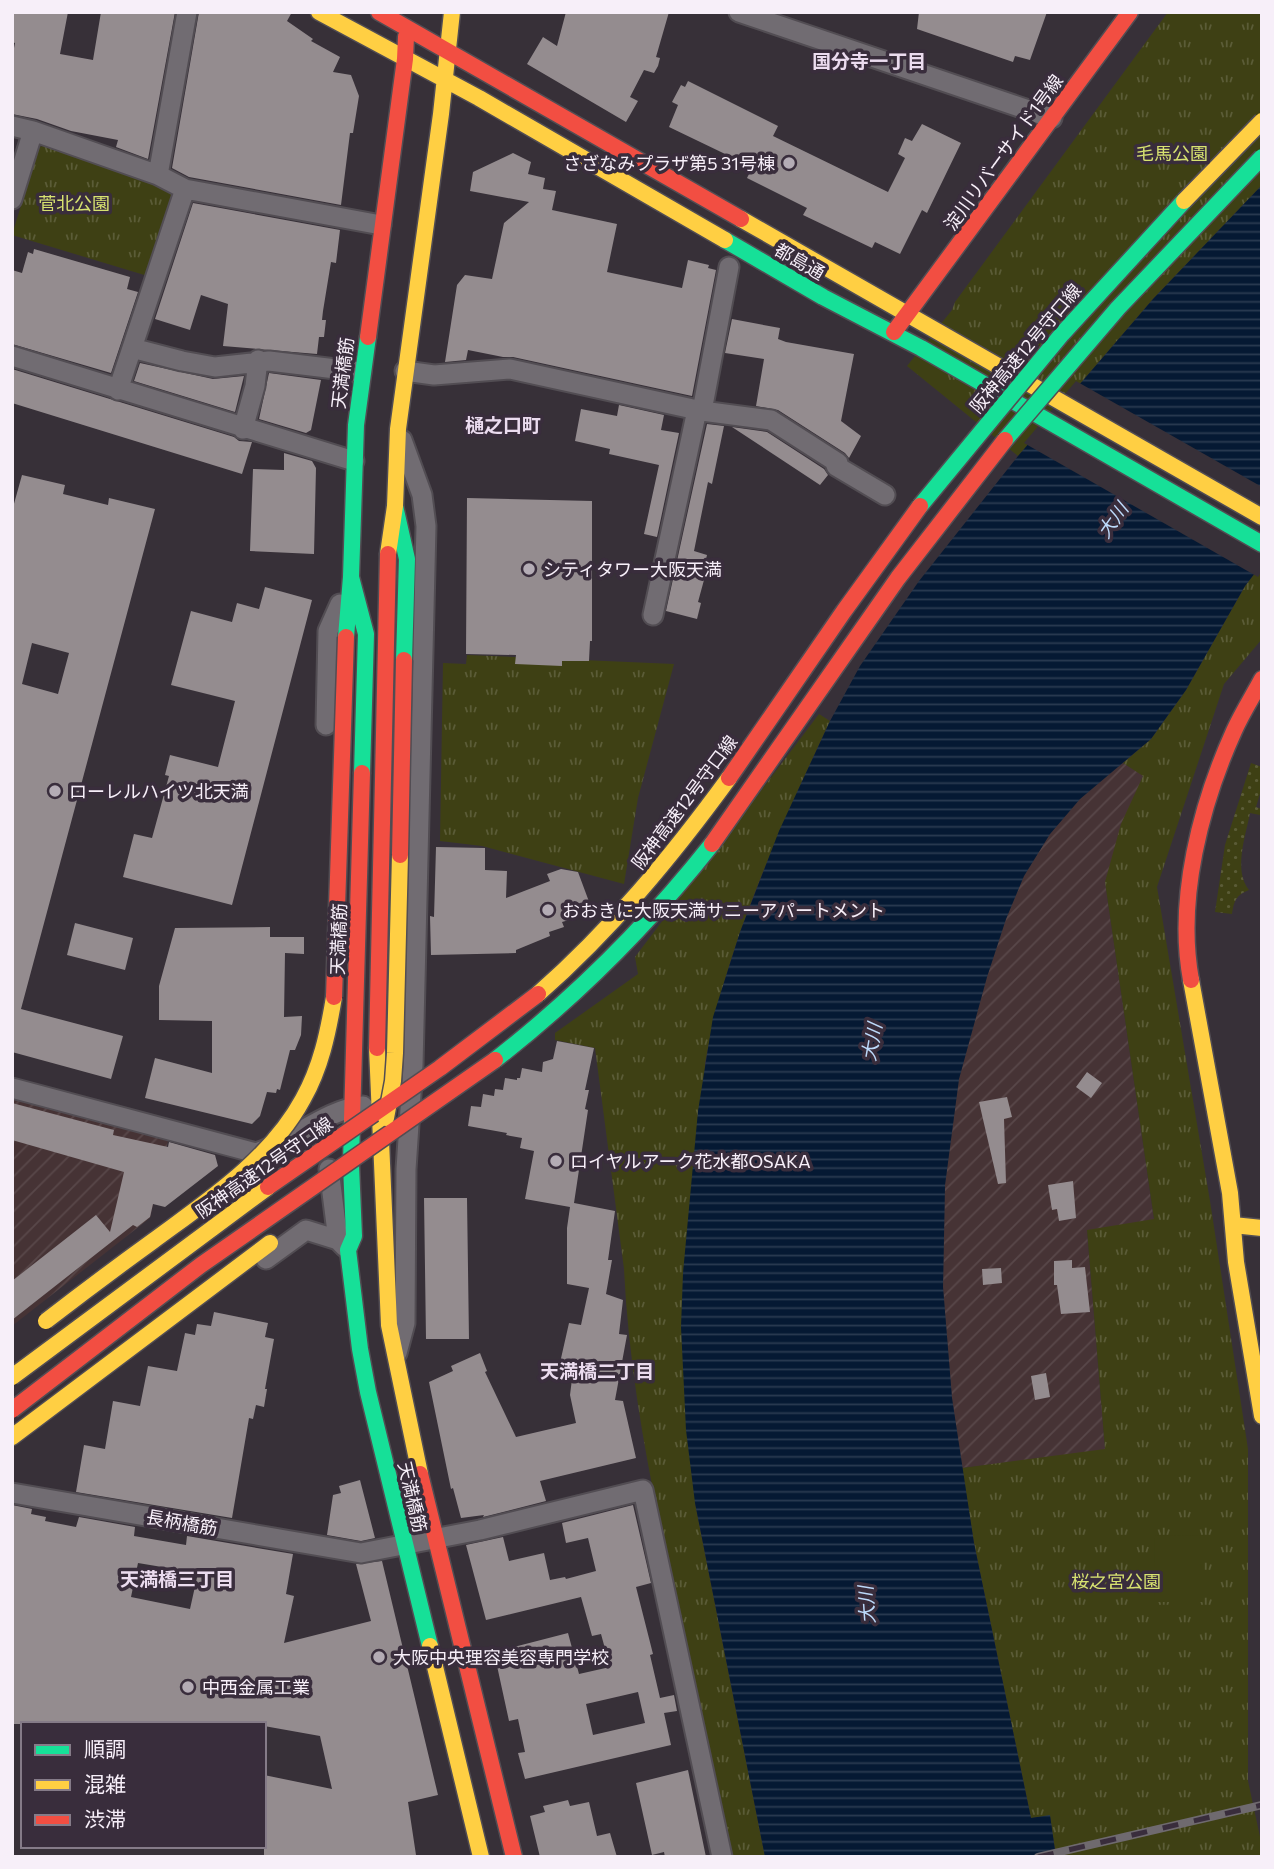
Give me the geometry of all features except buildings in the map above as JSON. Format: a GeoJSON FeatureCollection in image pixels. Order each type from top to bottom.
{"type":"FeatureCollection","features":[{"type":"Feature","properties":{"kind":"main road","name":"都島通"},"geometry":{"type":"LineString","coordinates":[[319,12],[479,98],[1262,544]]}},
{"type":"Feature","properties":{"kind":"main road","name":"都島通"},"geometry":{"type":"LineString","coordinates":[[379,12],[408,20],[446,50],[1262,517]]}},
{"type":"Feature","properties":{"kind":"main road","name":"天満橋筋"},"geometry":{"type":"LineString","coordinates":[[452,12],[441,114],[405,370],[398,429],[395,506],[387,557],[376,1030],[389,1325],[435,1538],[514,1857]]}},
{"type":"Feature","properties":{"kind":"main road","name":"淀川リバーサイド1号線"},"geometry":{"type":"LineString","coordinates":[[892,334],[1130,12]]}},
{"type":"Feature","properties":{"kind":"main road","name":"天満橋筋"},"geometry":{"type":"LineString","coordinates":[[408,20],[405,59],[361,372],[354,461],[351,577],[366,634],[351,1165],[354,1236],[343,1245],[366,1381],[481,1857]]}},
{"type":"Feature","properties":{"kind":"main road","name":"阪神高速12号守口線"},"geometry":{"type":"LineString","coordinates":[[12,1377],[272,1184],[477,1042],[586,950],[652,880],[700,818],[877,564],[986,423],[1114,275],[1262,121]]}},
{"type":"Feature","properties":{"kind":"main road"},"geometry":{"type":"LineString","coordinates":[[12,1410],[201,1265],[492,1062],[573,997],[612,959],[705,854],[897,579],[1008,438],[1146,277],[1262,157]]}},
{"type":"Feature","properties":{"kind":"main road"},"geometry":{"type":"LineString","coordinates":[[12,1437],[311,1216],[368,1161],[380,1137],[389,1110],[394,1053],[407,559],[395,506]]}},
{"type":"Feature","properties":{"kind":"main road"},"geometry":{"type":"LineString","coordinates":[[32,1331],[243,1172],[286,1127],[312,1083],[328,1034],[336,986],[346,637],[351,577]]}},
{"type":"Feature","properties":{"kind":"main road"},"geometry":{"type":"LineString","coordinates":[[1262,679],[1234,731],[1204,814],[1193,863],[1186,930],[1191,974],[1230,1193],[1236,1262],[1262,1416]]}},
{"type":"Feature","properties":{"kind":"main road"},"geometry":{"type":"LineString","coordinates":[[12,1359],[178,1229],[265,1149]]}},
{"type":"Feature","properties":{"kind":"main road"},"geometry":{"type":"LineString","coordinates":[[1233,1225],[1262,1228]]}},
{"type":"Feature","properties":{"kind":"street"},"geometry":{"type":"LineString","coordinates":[[158,175],[187,12]]}},
{"type":"Feature","properties":{"kind":"street"},"geometry":{"type":"LineString","coordinates":[[739,12],[1052,118]]}},
{"type":"Feature","properties":{"kind":"street"},"geometry":{"type":"LineString","coordinates":[[12,126],[158,175],[185,189],[381,225]]}},
{"type":"Feature","properties":{"kind":"street"},"geometry":{"type":"LineString","coordinates":[[12,199],[33,131]]}},
{"type":"Feature","properties":{"kind":"street"},"geometry":{"type":"LineString","coordinates":[[118,390],[185,189]]}},
{"type":"Feature","properties":{"kind":"street"},"geometry":{"type":"LineString","coordinates":[[653,615],[729,267]]}},
{"type":"Feature","properties":{"kind":"street"},"geometry":{"type":"LineString","coordinates":[[132,348],[215,367],[258,360],[361,372]]}},
{"type":"Feature","properties":{"kind":"street"},"geometry":{"type":"LineString","coordinates":[[12,356],[354,461]]}},
{"type":"Feature","properties":{"kind":"street"},"geometry":{"type":"LineString","coordinates":[[243,429],[255,386],[258,360]]}},
{"type":"Feature","properties":{"kind":"street"},"geometry":{"type":"LineString","coordinates":[[405,370],[434,375],[510,369],[699,411],[771,420],[838,463],[836,466],[853,478],[885,495]]}},
{"type":"Feature","properties":{"kind":"street"},"geometry":{"type":"LineString","coordinates":[[396,1357],[405,1322],[406,1169],[412,1065],[426,526],[422,495],[398,429]]}},
{"type":"Feature","properties":{"kind":"street"},"geometry":{"type":"LineString","coordinates":[[343,1245],[323,1120],[321,1031],[328,631],[351,577]]}},
{"type":"Feature","properties":{"kind":"street"},"geometry":{"type":"LineString","coordinates":[[265,1149],[304,1083],[321,1031]]}},
{"type":"Feature","properties":{"kind":"street"},"geometry":{"type":"LineString","coordinates":[[12,1088],[235,1147],[265,1149],[294,1158],[304,1169],[310,1183],[312,1210],[311,1216],[12,1453]]}},
{"type":"Feature","properties":{"kind":"street"},"geometry":{"type":"LineString","coordinates":[[265,1149],[353,1107],[370,1107],[379,1114]]}},
{"type":"Feature","properties":{"kind":"street"},"geometry":{"type":"LineString","coordinates":[[311,1216],[343,1245]]}},
{"type":"Feature","properties":{"kind":"street","name":"長柄橋筋"},"geometry":{"type":"LineString","coordinates":[[12,1493],[361,1553],[480,1530],[643,1490],[722,1857]]}},
{"type":"Feature","properties":{"kind":"shaded area"},"geometry":{"type":"Polygon","coordinates":[[[1123,763],[1143,775],[1105,882],[1154,1220],[1087,1231],[1105,1450],[962,1468],[952,1398],[943,1287],[945,1185],[959,1079],[987,977],[1006,919],[1024,876],[1050,834],[1080,799],[1123,763]]]}},
{"type":"Feature","properties":{"kind":"shaded area"},"geometry":{"type":"Polygon","coordinates":[[[12,1097],[168,1141],[150,1218],[12,1326],[12,1097]]]}},
{"type":"Feature","properties":{"kind":"green space","name":"毛馬公園"},"geometry":{"type":"Polygon","coordinates":[[[1168,12],[1262,12],[1262,185],[1153,299],[1018,456],[907,366],[952,310],[955,302],[1168,12]]]}},
{"type":"Feature","properties":{"kind":"green space","name":"菅北公園"},"geometry":{"type":"Polygon","coordinates":[[[51,144],[169,186],[176,199],[151,277],[12,235],[39,147],[51,144]]]}},
{"type":"Feature","properties":{"kind":"green space","name":"桜之宮公園"},"geometry":{"type":"Polygon","coordinates":[[[1262,564],[1262,639],[1224,684],[1157,887],[1210,1201],[1248,1449],[1248,1781],[1262,1857],[1056,1857],[1050,1816],[1031,1818],[974,1543],[962,1468],[1105,1449],[1087,1230],[1154,1219],[1105,882],[1121,824],[1143,776],[1123,763],[1151,739],[1186,690],[1245,586],[1262,564]]]}},
{"type":"Feature","properties":{"kind":"green space"},"geometry":{"type":"Polygon","coordinates":[[[467,655],[674,664],[638,798],[624,884],[482,846],[440,841],[443,663],[466,664],[467,655]]]}},
{"type":"Feature","properties":{"kind":"green space"},"geometry":{"type":"Polygon","coordinates":[[[819,714],[830,721],[774,846],[741,931],[715,1018],[705,1063],[695,1503],[765,1857],[732,1857],[664,1546],[642,1428],[595,1048],[555,1040],[555,1033],[638,974],[635,957],[819,714]]]}},
{"type":"Feature","properties":{"kind":"green space"},"geometry":{"type":"Polygon","coordinates":[[[1251,763],[1262,767],[1262,787],[1256,807],[1261,809],[1260,815],[1250,813],[1242,852],[1242,873],[1249,890],[1236,899],[1232,914],[1215,912],[1225,845],[1251,763]]]}},
{"type":"Feature","properties":{"kind":"green space"},"geometry":{"type":"Polygon","coordinates":[[[1204,1535],[1204,1602],[1155,1602],[1154,1536],[1204,1535]]]}},
{"type":"Feature","properties":{"kind":"water","name":"大川"},"geometry":{"type":"Polygon","coordinates":[[[1262,185],[1262,564],[1245,586],[1186,690],[1151,739],[1080,799],[1050,834],[1024,876],[1006,919],[987,977],[959,1079],[945,1185],[943,1287],[952,1398],[974,1543],[1031,1818],[1050,1815],[1056,1857],[765,1857],[695,1503],[686,1430],[681,1327],[683,1273],[698,1111],[713,1017],[740,932],[779,831],[830,721],[860,666],[919,581],[1018,456],[1153,299],[1262,185]]]}},
{"type":"Feature","properties":{"kind":"pier"},"geometry":{"type":"Polygon","coordinates":[[[1076,381],[1262,487],[1262,571],[1258,577],[1024,443],[1076,381]]]}},
{"type":"Feature","properties":{"kind":"railway"},"geometry":{"type":"LineString","coordinates":[[1038,1857],[1262,1805]]}},
{"type":"Feature","properties":{"kind":"traffic: fast"},"geometry":{"type":"LineString","coordinates":[[1005,440],[1118,308],[1262,157]]}},
{"type":"Feature","properties":{"kind":"traffic: fast"},"geometry":{"type":"LineString","coordinates":[[920,506],[1062,334],[1184,201]]}},
{"type":"Feature","properties":{"kind":"traffic: fast"},"geometry":{"type":"LineString","coordinates":[[725,240],[823,297],[921,348],[1262,544]]}},
{"type":"Feature","properties":{"kind":"traffic: fast"},"geometry":{"type":"LineString","coordinates":[[362,773],[366,634],[351,577],[356,425],[368,337]]}},
{"type":"Feature","properties":{"kind":"traffic: fast"},"geometry":{"type":"LineString","coordinates":[[395,506],[407,559],[404,660]]}},
{"type":"Feature","properties":{"kind":"traffic: fast"},"geometry":{"type":"LineString","coordinates":[[346,637],[351,577]]}},
{"type":"Feature","properties":{"kind":"traffic: fast"},"geometry":{"type":"LineString","coordinates":[[495,1060],[583,985],[663,903],[712,844]]}},
{"type":"Feature","properties":{"kind":"traffic: fast"},"geometry":{"type":"LineString","coordinates":[[352,1120],[354,1236],[348,1250],[360,1349],[430,1646]]}},
{"type":"Feature","properties":{"kind":"traffic: slow"},"geometry":{"type":"LineString","coordinates":[[319,12],[479,98],[725,240]]}},
{"type":"Feature","properties":{"kind":"traffic: slow"},"geometry":{"type":"LineString","coordinates":[[388,554],[395,506],[398,429],[441,114],[452,12]]}},
{"type":"Feature","properties":{"kind":"traffic: slow"},"geometry":{"type":"LineString","coordinates":[[1184,201],[1262,121]]}},
{"type":"Feature","properties":{"kind":"traffic: slow"},"geometry":{"type":"LineString","coordinates":[[741,219],[1262,517]]}},
{"type":"Feature","properties":{"kind":"traffic: slow"},"geometry":{"type":"LineString","coordinates":[[538,994],[591,944],[640,891],[729,778]]}},
{"type":"Feature","properties":{"kind":"traffic: slow"},"geometry":{"type":"LineString","coordinates":[[386,1118],[395,1053],[400,855]]}},
{"type":"Feature","properties":{"kind":"traffic: slow"},"geometry":{"type":"LineString","coordinates":[[1191,980],[1230,1193],[1236,1262],[1262,1416]]}},
{"type":"Feature","properties":{"kind":"traffic: slow"},"geometry":{"type":"LineString","coordinates":[[46,1321],[215,1195],[273,1141],[289,1121],[315,1075],[334,997]]}},
{"type":"Feature","properties":{"kind":"traffic: slow"},"geometry":{"type":"LineString","coordinates":[[377,1048],[389,1325],[420,1474]]}},
{"type":"Feature","properties":{"kind":"traffic: slow"},"geometry":{"type":"LineString","coordinates":[[12,1377],[268,1187]]}},
{"type":"Feature","properties":{"kind":"traffic: slow"},"geometry":{"type":"LineString","coordinates":[[1233,1225],[1262,1228]]}},
{"type":"Feature","properties":{"kind":"traffic: slow"},"geometry":{"type":"LineString","coordinates":[[12,1437],[270,1243]]}},
{"type":"Feature","properties":{"kind":"traffic: slow"},"geometry":{"type":"LineString","coordinates":[[430,1646],[481,1857]]}},
{"type":"Feature","properties":{"kind":"traffic: jam"},"geometry":{"type":"LineString","coordinates":[[379,12],[741,219]]}},
{"type":"Feature","properties":{"kind":"traffic: jam"},"geometry":{"type":"LineString","coordinates":[[894,332],[1130,12]]}},
{"type":"Feature","properties":{"kind":"traffic: jam"},"geometry":{"type":"LineString","coordinates":[[368,337],[406,37]]}},
{"type":"Feature","properties":{"kind":"traffic: jam"},"geometry":{"type":"LineString","coordinates":[[712,844],[898,578],[1005,440]]}},
{"type":"Feature","properties":{"kind":"traffic: jam"},"geometry":{"type":"LineString","coordinates":[[729,778],[920,506]]}},
{"type":"Feature","properties":{"kind":"traffic: jam"},"geometry":{"type":"LineString","coordinates":[[377,1048],[388,554]]}},
{"type":"Feature","properties":{"kind":"traffic: jam"},"geometry":{"type":"LineString","coordinates":[[334,997],[346,637]]}},
{"type":"Feature","properties":{"kind":"traffic: jam"},"geometry":{"type":"LineString","coordinates":[[400,855],[404,660]]}},
{"type":"Feature","properties":{"kind":"traffic: jam"},"geometry":{"type":"LineString","coordinates":[[1191,980],[1187,917],[1194,852],[1222,759],[1262,679]]}},
{"type":"Feature","properties":{"kind":"traffic: jam"},"geometry":{"type":"LineString","coordinates":[[352,1120],[362,773]]}},
{"type":"Feature","properties":{"kind":"traffic: jam"},"geometry":{"type":"LineString","coordinates":[[268,1187],[440,1068],[538,994]]}},
{"type":"Feature","properties":{"kind":"traffic: jam"},"geometry":{"type":"LineString","coordinates":[[12,1410],[201,1265],[495,1060]]}},
{"type":"Feature","properties":{"kind":"traffic: jam"},"geometry":{"type":"LineString","coordinates":[[420,1474],[514,1857]]}},
{"type":"Feature","properties":{"kind":"place","name":"さざなみプラザ第5 31号棟"},"geometry":{"type":"Point","coordinates":[789,163]}},
{"type":"Feature","properties":{"kind":"place","name":"シティタワー大阪天満"},"geometry":{"type":"Point","coordinates":[529,569]}},
{"type":"Feature","properties":{"kind":"place","name":"ローレルハイツ北天満"},"geometry":{"type":"Point","coordinates":[55,791]}},
{"type":"Feature","properties":{"kind":"place","name":"おおきに大阪天満サニーアパートメント"},"geometry":{"type":"Point","coordinates":[548,910]}},
{"type":"Feature","properties":{"kind":"place","name":"ロイヤルアーク花水都OSAKA"},"geometry":{"type":"Point","coordinates":[556,1161]}},
{"type":"Feature","properties":{"kind":"place","name":"大阪中央理容美容専門学校"},"geometry":{"type":"Point","coordinates":[379,1657]}},
{"type":"Feature","properties":{"kind":"place","name":"中西金属工業"},"geometry":{"type":"Point","coordinates":[188,1687]}},
{"type":"Feature","properties":{"kind":"district","name":"国分寺一丁目"},"geometry":{"type":"Point","coordinates":[869,60]}},
{"type":"Feature","properties":{"kind":"district","name":"樋之口町"},"geometry":{"type":"Point","coordinates":[503,424]}},
{"type":"Feature","properties":{"kind":"district","name":"天満橋二丁目"},"geometry":{"type":"Point","coordinates":[597,1370]}},
{"type":"Feature","properties":{"kind":"district","name":"天満橋三丁目"},"geometry":{"type":"Point","coordinates":[177,1578]}}]}
